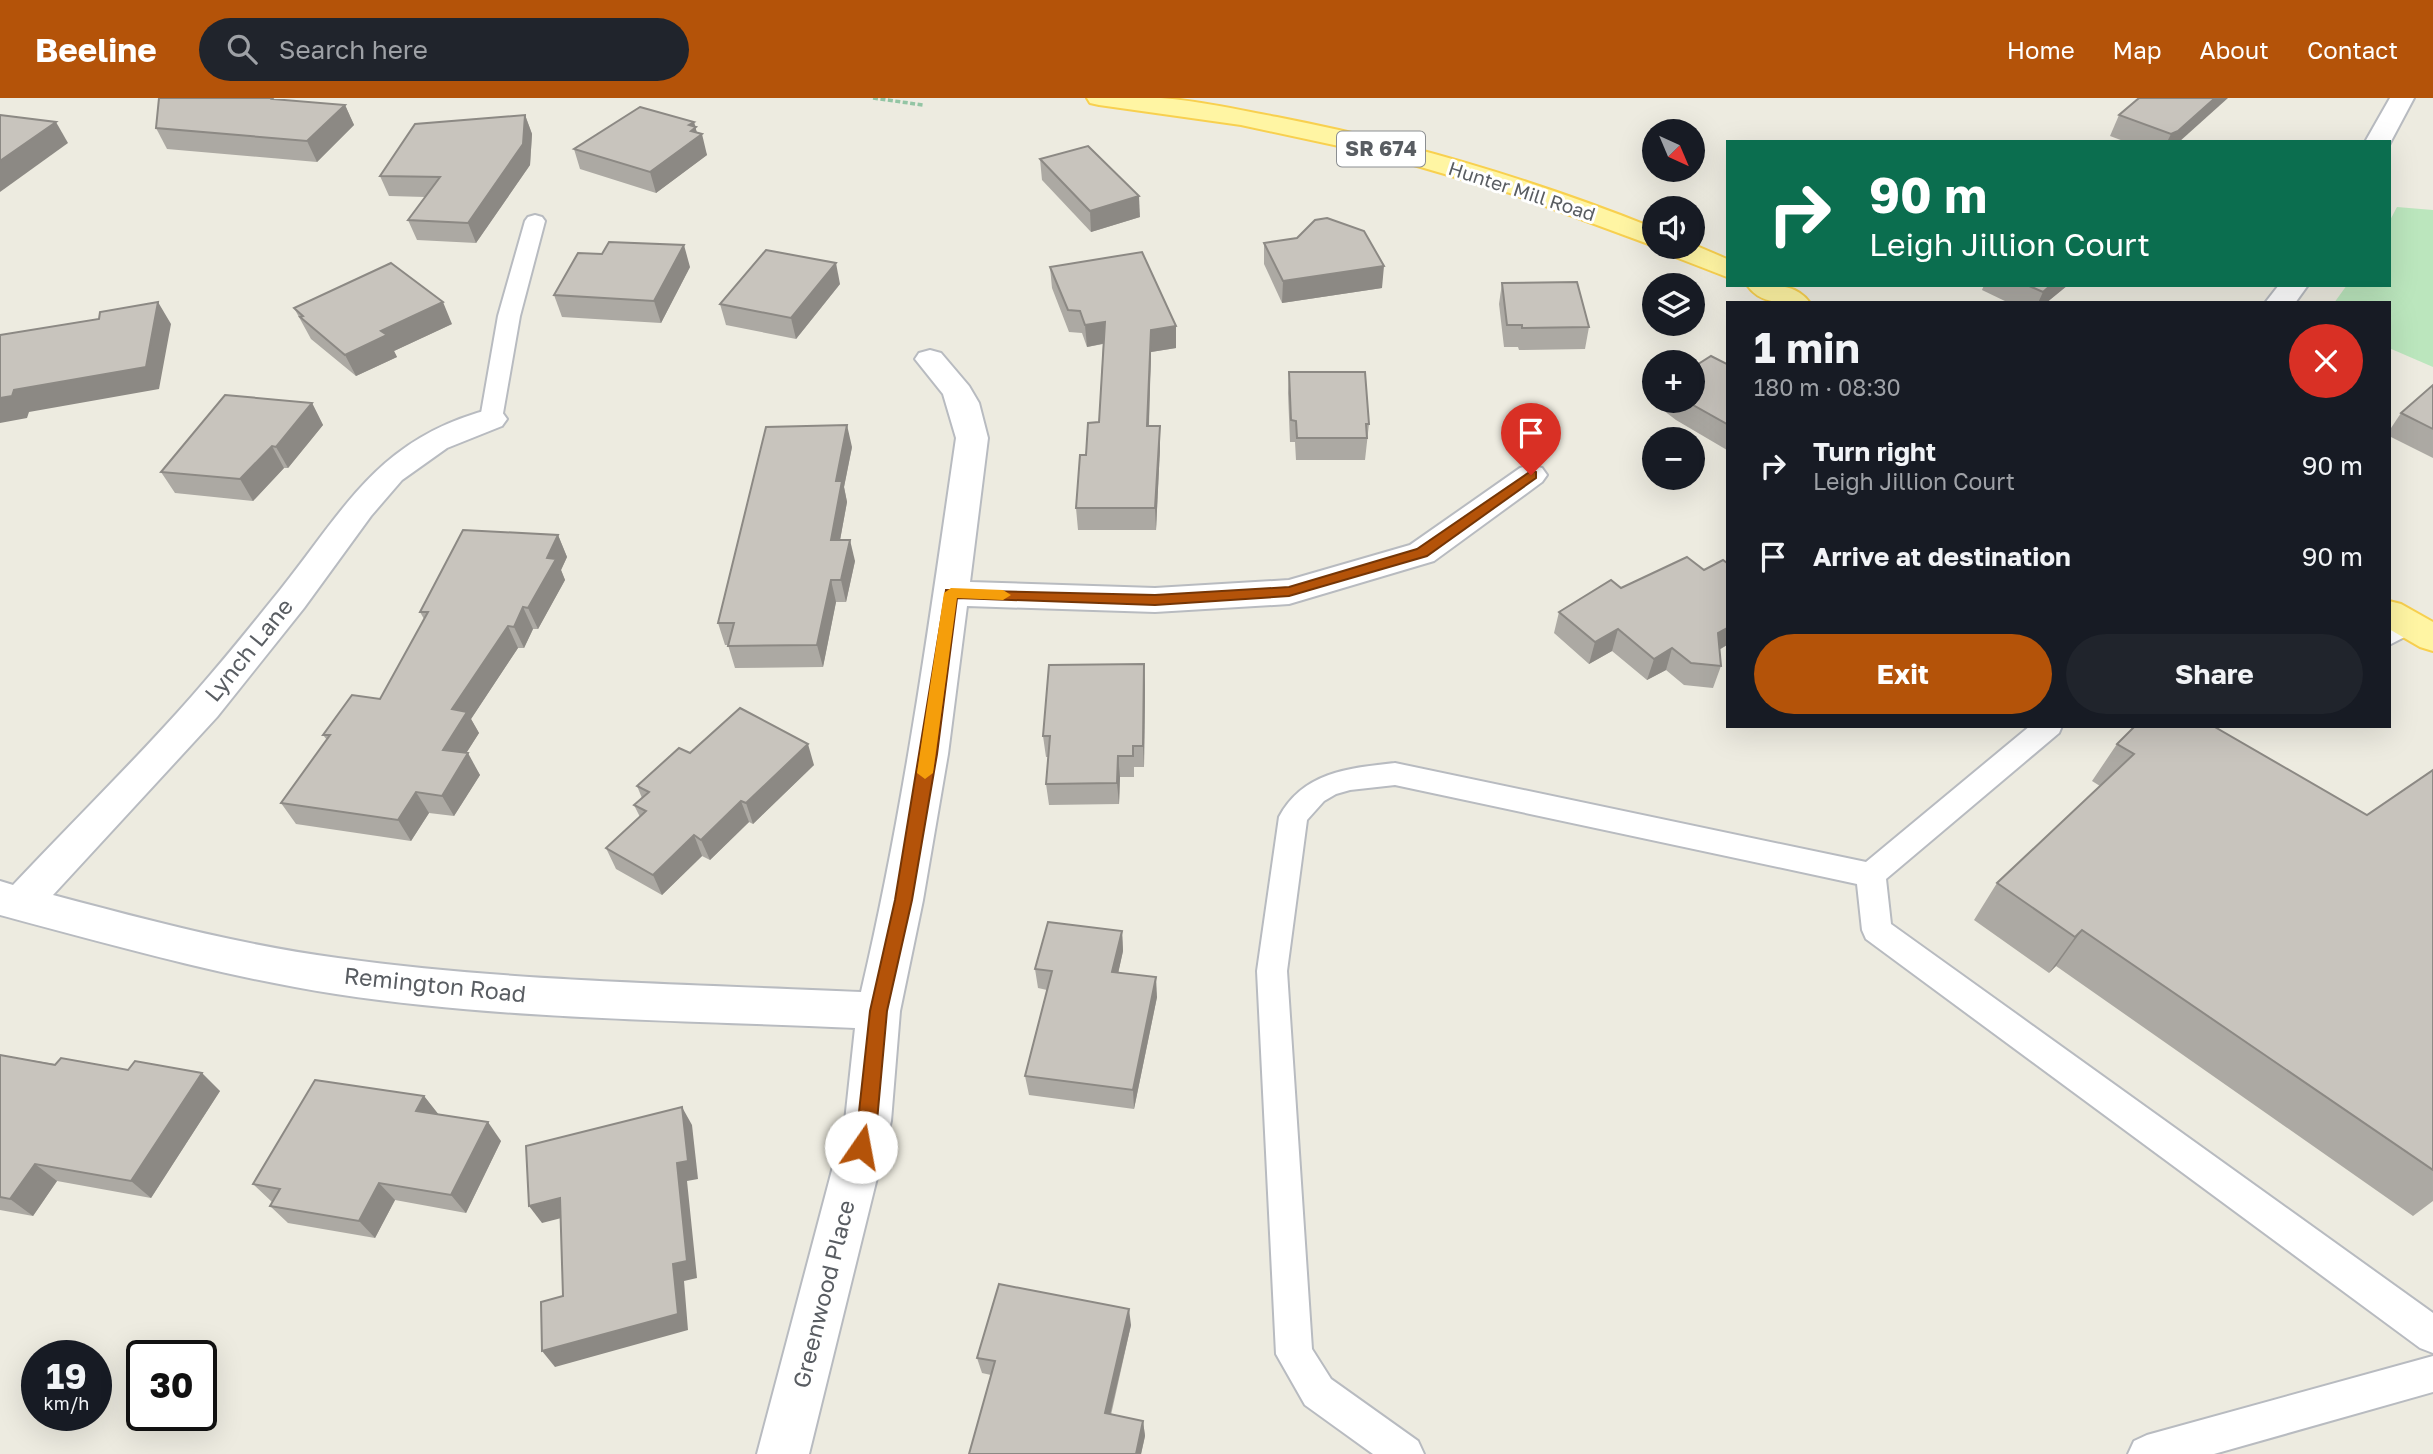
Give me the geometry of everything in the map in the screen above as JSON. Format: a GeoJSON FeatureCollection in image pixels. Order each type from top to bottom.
{"type":"FeatureCollection","features":[{"type":"Feature","properties":{"kind":"main road","name":"Hunter Mill Road"},"geometry":{"type":"LineString","coordinates":[[1099,98],[1134,100],[1220,113],[1444,164],[1530,191],[1642,233]]}},
{"type":"Feature","properties":{"kind":"main road"},"geometry":{"type":"LineString","coordinates":[[1703,259],[1726,269]]}},
{"type":"Feature","properties":{"kind":"main road"},"geometry":{"type":"LineString","coordinates":[[1764,287],[1792,301]]}},
{"type":"Feature","properties":{"kind":"street"},"geometry":{"type":"LineString","coordinates":[[2379,140],[2402,98]]}},
{"type":"Feature","properties":{"kind":"street"},"geometry":{"type":"LineString","coordinates":[[2281,301],[2292,287]]}},
{"type":"Feature","properties":{"kind":"street","name":"Greenwood Place"},"geometry":{"type":"LineString","coordinates":[[783,1454],[868,1121],[878,1011],[904,900],[972,438],[967,407],[953,381],[930,359]]}},
{"type":"Feature","properties":{"kind":"street","name":"Lynch Lane"},"geometry":{"type":"LineString","coordinates":[[10,901],[204,707],[292,599],[359,508],[391,473],[436,441],[491,419]]}},
{"type":"Feature","properties":{"kind":"street"},"geometry":{"type":"LineString","coordinates":[[951,593],[1155,600],[1289,592],[1422,553],[1531,475]]}},
{"type":"Feature","properties":{"kind":"street","name":"Remington Road"},"geometry":{"type":"LineString","coordinates":[[10,901],[193,950],[337,975],[495,993],[878,1011]]}},
{"type":"Feature","properties":{"kind":"lane"},"geometry":{"type":"LineString","coordinates":[[491,419],[509,316],[535,221]]}},
{"type":"Feature","properties":{"kind":"lane"},"geometry":{"type":"LineString","coordinates":[[1871,875],[2047,728]]}},
{"type":"Feature","properties":{"kind":"lane"},"geometry":{"type":"LineString","coordinates":[[1405,1454],[1318,1392],[1294,1354],[1272,971],[1293,817],[1306,798],[1339,780],[1395,774],[1871,875]]}},
{"type":"Feature","properties":{"kind":"lane"},"geometry":{"type":"LineString","coordinates":[[1871,875],[1877,930],[2433,1335]]}},
{"type":"Feature","properties":{"kind":"lane"},"geometry":{"type":"LineString","coordinates":[[2147,1454],[2433,1374]]}},
{"type":"Feature","properties":{"kind":"path"},"geometry":{"type":"LineString","coordinates":[[873,98],[923,106]]}},
{"type":"Feature","properties":{"kind":"green space"},"geometry":{"type":"Polygon","coordinates":[[[2397,207],[2433,210],[2433,367],[2391,349],[2391,301],[2335,301],[2346,287],[2391,287],[2391,218],[2397,207]]]}},
{"type":"Feature","properties":{"kind":"building"},"geometry":{"type":"Polygon","coordinates":[[[159,98],[273,98],[345,105],[307,141],[156,128],[159,98]]]}},
{"type":"Feature","properties":{"kind":"building"},"geometry":{"type":"Polygon","coordinates":[[[2139,98],[2215,98],[2178,131],[2171,134],[2119,115],[2139,98]]]}},
{"type":"Feature","properties":{"kind":"building"},"geometry":{"type":"Polygon","coordinates":[[[640,107],[694,122],[689,125],[696,127],[691,131],[702,134],[650,172],[574,149],[640,107]]]}},
{"type":"Feature","properties":{"kind":"building"},"geometry":{"type":"Polygon","coordinates":[[[0,115],[56,122],[0,161],[0,115]]]}},
{"type":"Feature","properties":{"kind":"building"},"geometry":{"type":"Polygon","coordinates":[[[525,115],[523,144],[468,223],[408,220],[440,177],[380,176],[415,124],[525,115]]]}},
{"type":"Feature","properties":{"kind":"building"},"geometry":{"type":"Polygon","coordinates":[[[1088,146],[1139,196],[1090,211],[1040,159],[1088,146]]]}},
{"type":"Feature","properties":{"kind":"building"},"geometry":{"type":"Polygon","coordinates":[[[1327,218],[1364,231],[1384,266],[1283,281],[1264,243],[1297,238],[1315,220],[1327,218]]]}},
{"type":"Feature","properties":{"kind":"building"},"geometry":{"type":"Polygon","coordinates":[[[609,242],[684,245],[654,301],[554,295],[578,253],[602,254],[609,242]]]}},
{"type":"Feature","properties":{"kind":"building"},"geometry":{"type":"Polygon","coordinates":[[[766,250],[836,263],[791,318],[720,304],[766,250]]]}},
{"type":"Feature","properties":{"kind":"building"},"geometry":{"type":"Polygon","coordinates":[[[1142,252],[1176,326],[1151,330],[1147,426],[1160,426],[1155,508],[1076,508],[1080,455],[1086,455],[1088,423],[1099,422],[1105,322],[1085,325],[1080,311],[1068,310],[1050,267],[1142,252]]]}},
{"type":"Feature","properties":{"kind":"building"},"geometry":{"type":"Polygon","coordinates":[[[391,263],[443,302],[381,331],[387,335],[345,355],[300,317],[303,316],[294,308],[391,263]]]}},
{"type":"Feature","properties":{"kind":"building"},"geometry":{"type":"Polygon","coordinates":[[[1577,282],[1589,327],[1522,328],[1522,325],[1507,325],[1502,283],[1577,282]]]}},
{"type":"Feature","properties":{"kind":"building"},"geometry":{"type":"Polygon","coordinates":[[[2032,287],[2049,287],[2043,292],[2032,287]]]}},
{"type":"Feature","properties":{"kind":"building"},"geometry":{"type":"Polygon","coordinates":[[[158,302],[146,367],[14,390],[12,396],[0,398],[0,335],[99,319],[100,312],[158,302]]]}},
{"type":"Feature","properties":{"kind":"building"},"geometry":{"type":"Polygon","coordinates":[[[1711,356],[1726,364],[1726,423],[1705,412],[1705,360],[1711,356]]]}},
{"type":"Feature","properties":{"kind":"building"},"geometry":{"type":"Polygon","coordinates":[[[1289,372],[1365,372],[1369,424],[1366,424],[1367,438],[1297,438],[1296,421],[1291,420],[1289,372]]]}},
{"type":"Feature","properties":{"kind":"building"},"geometry":{"type":"Polygon","coordinates":[[[2433,385],[2433,429],[2401,413],[2433,385]]]}},
{"type":"Feature","properties":{"kind":"building"},"geometry":{"type":"Polygon","coordinates":[[[225,395],[312,403],[276,447],[272,446],[240,479],[161,472],[225,395]]]}},
{"type":"Feature","properties":{"kind":"building"},"geometry":{"type":"Polygon","coordinates":[[[847,425],[836,481],[842,481],[831,540],[850,540],[841,580],[831,580],[817,645],[728,646],[734,623],[718,623],[766,427],[847,425]]]}},
{"type":"Feature","properties":{"kind":"building"},"geometry":{"type":"Polygon","coordinates":[[[463,530],[558,535],[547,558],[556,559],[528,608],[523,607],[514,627],[508,626],[452,709],[467,712],[443,750],[468,753],[442,796],[416,792],[398,820],[281,803],[330,735],[323,735],[352,695],[380,699],[428,612],[420,612],[463,530]]]}},
{"type":"Feature","properties":{"kind":"building"},"geometry":{"type":"Polygon","coordinates":[[[1687,557],[1704,570],[1723,560],[1726,562],[1726,629],[1718,633],[1721,666],[1691,663],[1672,648],[1654,659],[1618,629],[1595,642],[1559,612],[1611,580],[1621,588],[1687,557]]]}},
{"type":"Feature","properties":{"kind":"building"},"geometry":{"type":"Polygon","coordinates":[[[1144,664],[1143,746],[1133,746],[1133,756],[1118,756],[1117,783],[1046,784],[1050,736],[1043,736],[1049,665],[1144,664]]]}},
{"type":"Feature","properties":{"kind":"building"},"geometry":{"type":"Polygon","coordinates":[[[740,708],[808,744],[746,803],[741,801],[701,840],[694,835],[653,875],[606,848],[646,811],[634,805],[649,792],[637,786],[679,748],[690,753],[740,708]]]}},
{"type":"Feature","properties":{"kind":"building"},"geometry":{"type":"Polygon","coordinates":[[[2133,728],[2216,728],[2367,815],[2433,770],[2433,1170],[2082,930],[2075,937],[1997,883],[2134,754],[2117,744],[2133,728]]]}},
{"type":"Feature","properties":{"kind":"building"},"geometry":{"type":"Polygon","coordinates":[[[1048,922],[1122,931],[1112,972],[1156,977],[1133,1090],[1025,1076],[1052,971],[1035,969],[1048,922]]]}},
{"type":"Feature","properties":{"kind":"building"},"geometry":{"type":"Polygon","coordinates":[[[0,1055],[55,1065],[61,1058],[128,1070],[135,1061],[202,1073],[131,1181],[35,1164],[10,1199],[0,1197],[0,1055]]]}},
{"type":"Feature","properties":{"kind":"building"},"geometry":{"type":"Polygon","coordinates":[[[315,1080],[424,1096],[416,1111],[488,1122],[451,1195],[379,1183],[359,1221],[270,1206],[280,1189],[253,1184],[315,1080]]]}},
{"type":"Feature","properties":{"kind":"building"},"geometry":{"type":"Polygon","coordinates":[[[682,1107],[688,1161],[677,1163],[687,1261],[673,1264],[678,1314],[542,1351],[541,1302],[563,1296],[560,1198],[529,1206],[526,1146],[682,1107]]]}},
{"type":"Feature","properties":{"kind":"building"},"geometry":{"type":"Polygon","coordinates":[[[999,1284],[1129,1309],[1105,1413],[1143,1421],[1136,1454],[969,1454],[995,1361],[977,1358],[999,1284]]]}},
{"type":"Feature","properties":{"kind":"slow traffic"},"geometry":{"type":"LineString","coordinates":[[925,773],[951,593],[1003,595]]}},
{"type":"Feature","properties":{"kind":"route"},"geometry":{"type":"LineString","coordinates":[[861,1147],[868,1121],[878,1011],[904,900],[929,754],[951,593],[1155,600],[1289,592],[1422,553],[1531,475]]}}]}
